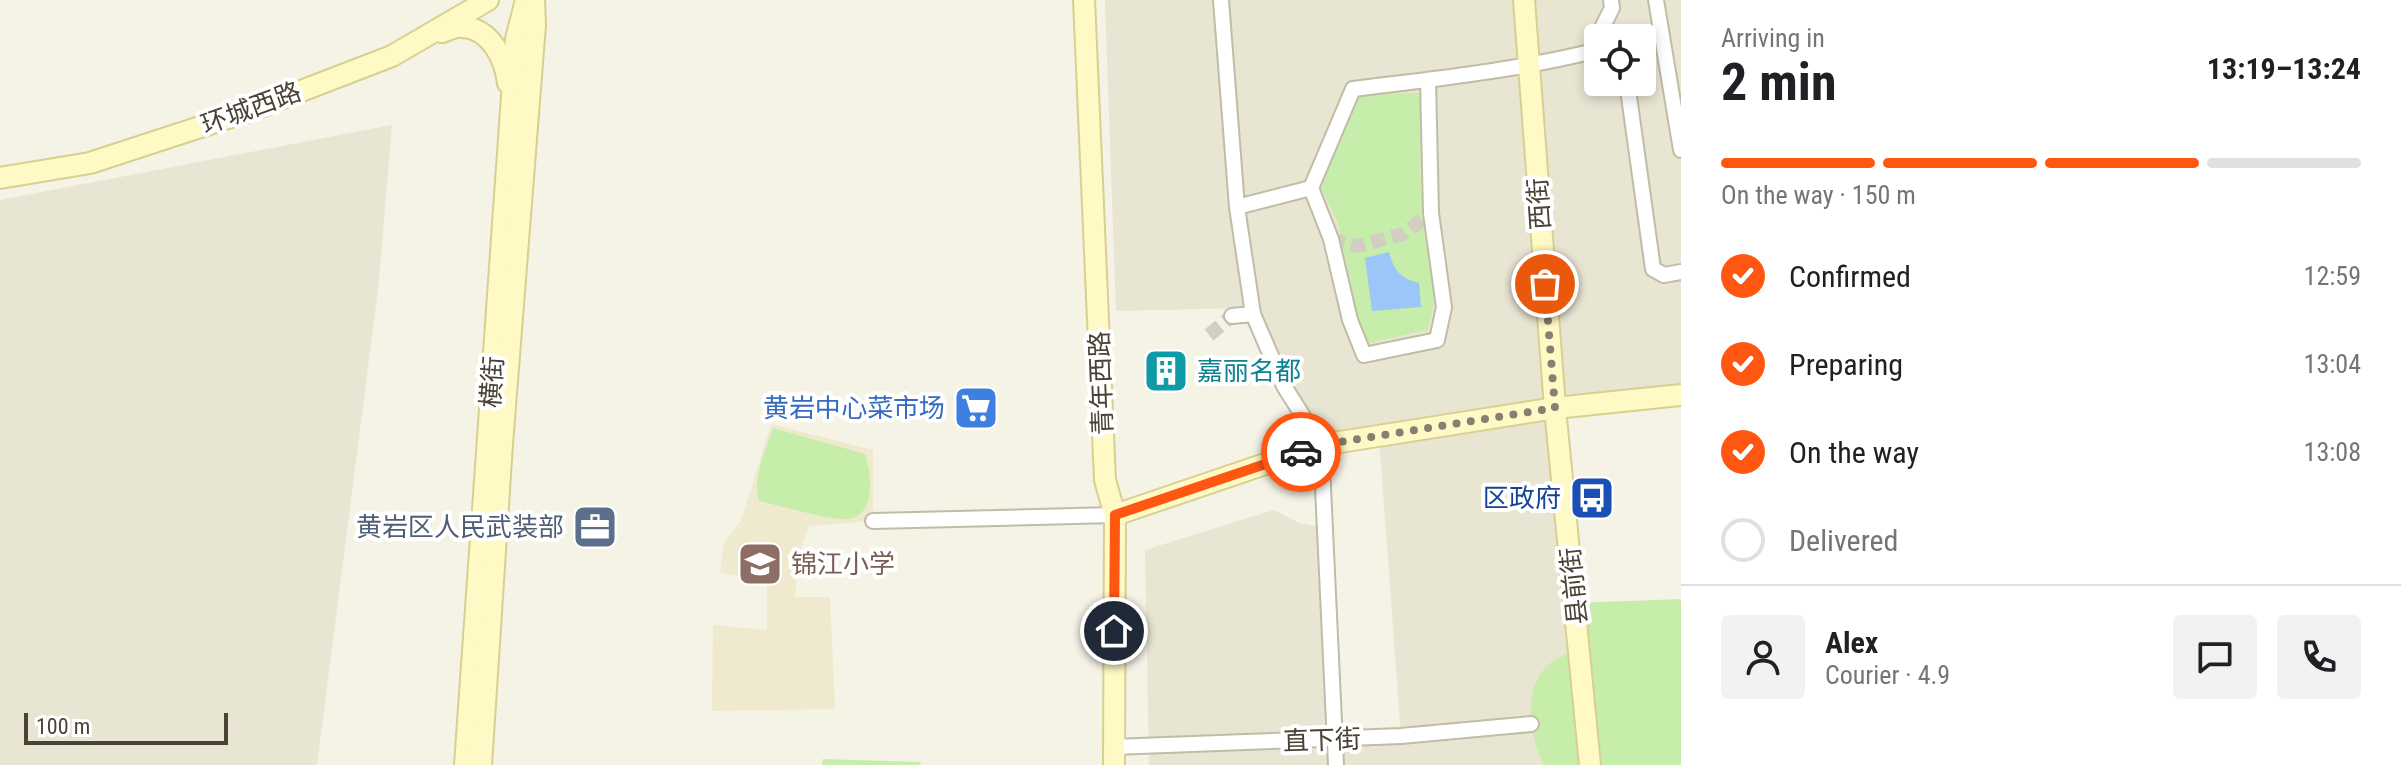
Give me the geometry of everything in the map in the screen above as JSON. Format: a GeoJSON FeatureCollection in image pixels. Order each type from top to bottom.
{"type":"FeatureCollection","features":[{"type":"Feature","properties":{"kind":"street","name":"环城西路"},"geometry":{"type":"LineString","coordinates":[[0,178],[90,163],[252,110],[392,56],[488,0]]}},
{"type":"Feature","properties":{"kind":"street","name":"横街"},"geometry":{"type":"LineString","coordinates":[[481,765],[489,526],[516,39],[526,0]]}},
{"type":"Feature","properties":{"kind":"street","name":"横街"},"geometry":{"type":"LineString","coordinates":[[465,765],[535,25],[534,0]]}},
{"type":"Feature","properties":{"kind":"street","name":"青年西路"},"geometry":{"type":"LineString","coordinates":[[1084,0],[1105,480],[1115,515],[1114,756]]}},
{"type":"Feature","properties":{"kind":"street"},"geometry":{"type":"LineString","coordinates":[[1221,0],[1237,207],[1253,314],[1284,386],[1321,445],[1336,765]]}},
{"type":"Feature","properties":{"kind":"street","name":"西街"},"geometry":{"type":"LineString","coordinates":[[1524,0],[1555,408]]}},
{"type":"Feature","properties":{"kind":"street"},"geometry":{"type":"LineString","coordinates":[[1606,24],[1612,8],[1611,0]]}},
{"type":"Feature","properties":{"kind":"street"},"geometry":{"type":"LineString","coordinates":[[1656,0],[1681,150]]}},
{"type":"Feature","properties":{"kind":"street"},"geometry":{"type":"LineString","coordinates":[[427,36],[461,27],[486,36],[506,64],[512,117]]}},
{"type":"Feature","properties":{"kind":"street"},"geometry":{"type":"LineString","coordinates":[[1428,80],[1431,213],[1444,307],[1437,340],[1364,355],[1350,320],[1331,239],[1311,188],[1353,89],[1529,67],[1584,57]]}},
{"type":"Feature","properties":{"kind":"street"},"geometry":{"type":"LineString","coordinates":[[1629,96],[1653,269],[1664,275],[1681,272]]}},
{"type":"Feature","properties":{"kind":"street"},"geometry":{"type":"LineString","coordinates":[[1237,207],[1311,188]]}},
{"type":"Feature","properties":{"kind":"street"},"geometry":{"type":"LineString","coordinates":[[1232,316],[1253,314]]}},
{"type":"Feature","properties":{"kind":"street"},"geometry":{"type":"LineString","coordinates":[[873,521],[1115,515],[1321,445],[1555,408],[1681,395]]}},
{"type":"Feature","properties":{"kind":"street","name":"县前街"},"geometry":{"type":"LineString","coordinates":[[1555,408],[1590,765]]}},
{"type":"Feature","properties":{"kind":"street","name":"直下街"},"geometry":{"type":"LineString","coordinates":[[1114,756],[1531,724]]}},
{"type":"Feature","properties":{"kind":"shaded area"},"geometry":{"type":"Polygon","coordinates":[[[1105,0],[1215,0],[1229,207],[1244,308],[1116,311],[1105,0]]]}},
{"type":"Feature","properties":{"kind":"shaded area"},"geometry":{"type":"Polygon","coordinates":[[[1221,0],[1681,0],[1681,395],[1555,408],[1580,649],[1542,762],[1544,765],[1149,765],[1145,550],[1274,510],[1299,523],[1325,528],[1335,734],[1401,736],[1379,437],[1321,445],[1253,314],[1221,0]]]}},
{"type":"Feature","properties":{"kind":"shaded area"},"geometry":{"type":"Polygon","coordinates":[[[392,125],[378,289],[317,765],[0,765],[0,200],[392,125]]]}},
{"type":"Feature","properties":{"kind":"shaded area","name":"锦江小学"},"geometry":{"type":"Polygon","coordinates":[[[771,424],[873,450],[873,521],[809,526],[799,554],[795,597],[830,597],[835,709],[712,711],[713,625],[767,630],[767,581],[720,573],[724,543],[741,521],[771,424]]]}},
{"type":"Feature","properties":{"kind":"green space"},"geometry":{"type":"Polygon","coordinates":[[[1421,93],[1420,171],[1424,231],[1435,300],[1428,330],[1368,343],[1356,312],[1338,223],[1321,188],[1357,95],[1421,93]]]}},
{"type":"Feature","properties":{"kind":"green space"},"geometry":{"type":"Polygon","coordinates":[[[773,428],[865,454],[870,491],[865,509],[859,515],[843,519],[759,501],[757,483],[773,428]]]}},
{"type":"Feature","properties":{"kind":"green space"},"geometry":{"type":"Polygon","coordinates":[[[1681,599],[1681,765],[1544,765],[1532,729],[1531,702],[1538,677],[1546,667],[1580,649],[1575,603],[1681,599]]]}},
{"type":"Feature","properties":{"kind":"green space"},"geometry":{"type":"Polygon","coordinates":[[[823,759],[921,762],[920,765],[822,765],[823,759]]]}},
{"type":"Feature","properties":{"kind":"water"},"geometry":{"type":"Polygon","coordinates":[[[1389,252],[1399,273],[1419,283],[1421,307],[1372,311],[1365,258],[1389,252]]]}},
{"type":"Feature","properties":{"kind":"tunnel"},"geometry":{"type":"LineString","coordinates":[[1331,239],[1358,246],[1403,234],[1431,213]]}},
{"type":"Feature","properties":{"kind":"tunnel"},"geometry":{"type":"LineString","coordinates":[[1209,335],[1232,316]]}},
{"type":"Feature","properties":{"kind":"way so far"},"geometry":{"type":"LineString","coordinates":[[1301,452],[1321,445],[1555,408],[1545,284]]}},
{"type":"Feature","properties":{"kind":"place","name":"嘉丽名都"},"geometry":{"type":"Point","coordinates":[1166,371]}},
{"type":"Feature","properties":{"kind":"place","name":"黄岩中心菜市场"},"geometry":{"type":"Point","coordinates":[976,408]}},
{"type":"Feature","properties":{"kind":"place","name":"区政府"},"geometry":{"type":"Point","coordinates":[1592,498]}},
{"type":"Feature","properties":{"kind":"place","name":"黄岩区人民武装部"},"geometry":{"type":"Point","coordinates":[595,527]}},
{"type":"Feature","properties":{"kind":"place","name":"锦江小学"},"geometry":{"type":"Point","coordinates":[760,564]}},
{"type":"Feature","properties":{"kind":"route"},"geometry":{"type":"LineString","coordinates":[[1114,631],[1115,515],[1301,452]]}}]}
